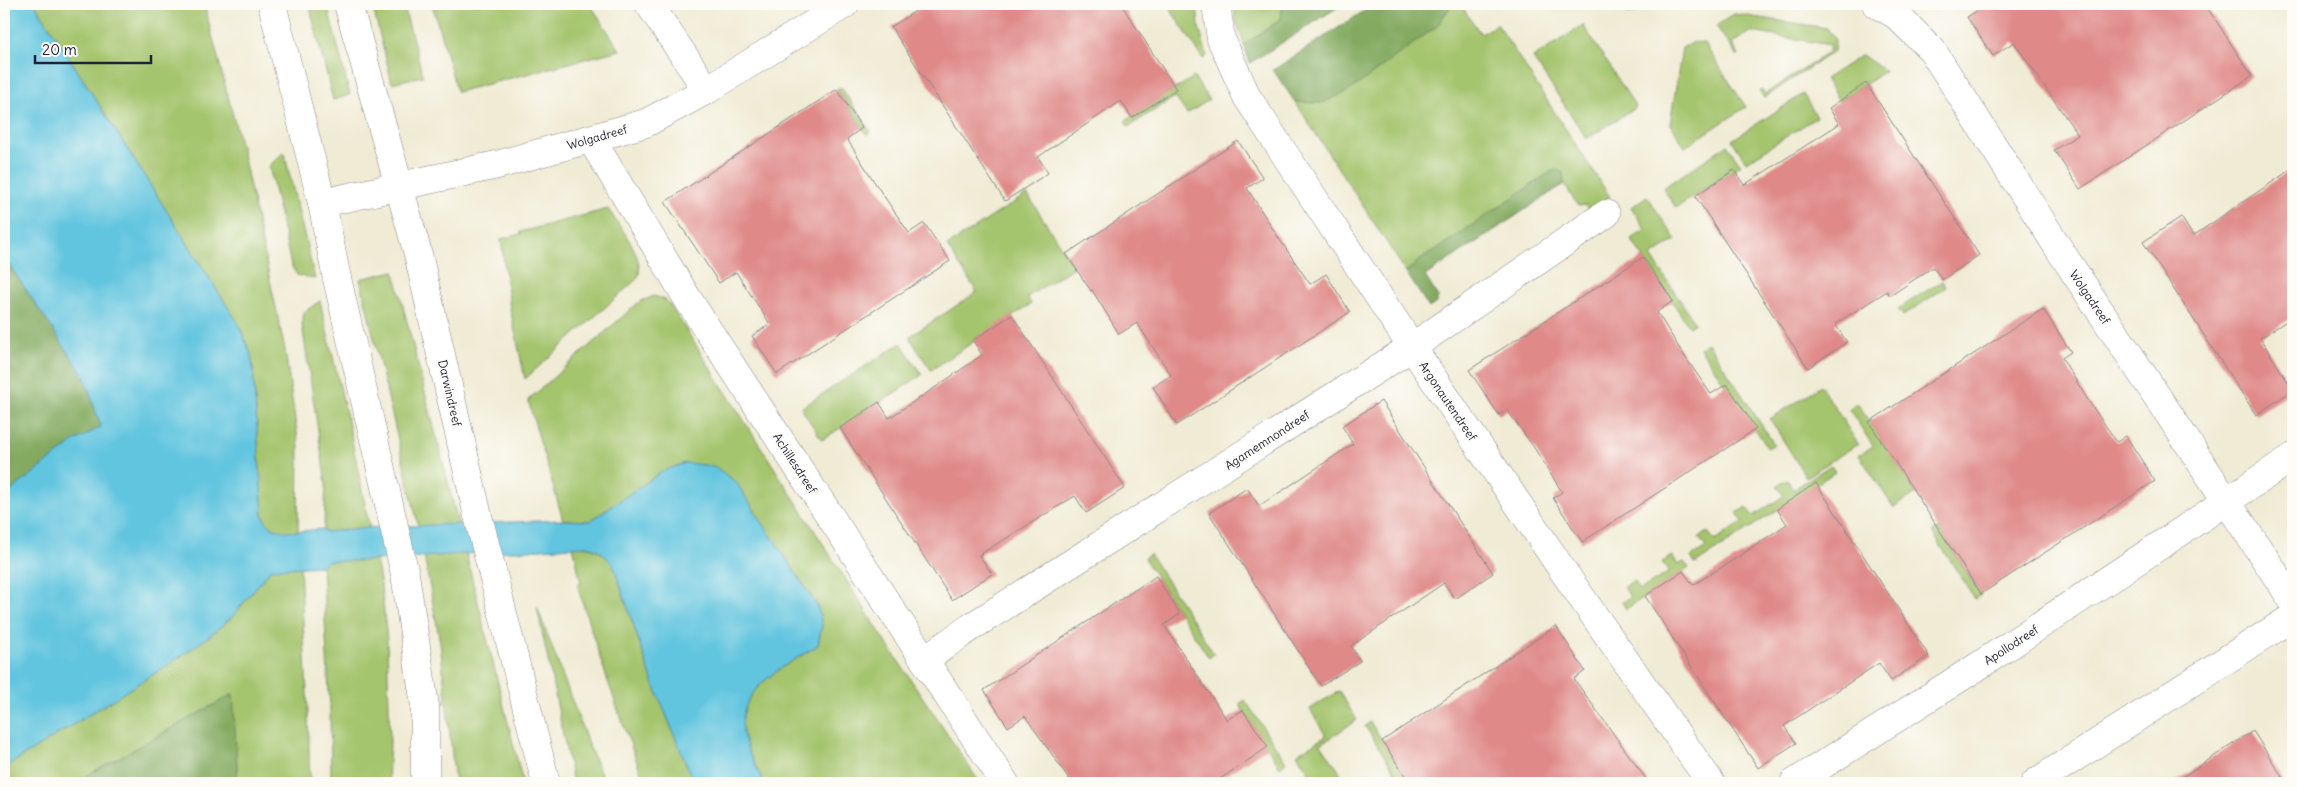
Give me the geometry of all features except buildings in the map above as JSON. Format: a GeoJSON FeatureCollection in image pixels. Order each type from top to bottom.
{"type":"FeatureCollection","features":[{"type":"Feature","properties":{"kind":"street"},"geometry":{"type":"LineString","coordinates":[[272,4],[322,203],[336,274],[405,574],[424,706],[425,783]]}},
{"type":"Feature","properties":{"kind":"street","name":"Darwindreef"},"geometry":{"type":"LineString","coordinates":[[348,4],[400,186],[428,294],[477,512],[546,783]]}},
{"type":"Feature","properties":{"kind":"street"},"geometry":{"type":"LineString","coordinates":[[649,4],[707,90]]}},
{"type":"Feature","properties":{"kind":"street","name":"Wolgadreef"},"geometry":{"type":"LineString","coordinates":[[322,203],[497,164],[646,123],[707,90],[845,4]]}},
{"type":"Feature","properties":{"kind":"street","name":"Argonautendreef"},"geometry":{"type":"LineString","coordinates":[[1216,4],[1221,39],[1247,97],[1412,347],[1570,581],[1711,783]]}},
{"type":"Feature","properties":{"kind":"street","name":"Wolgadreef"},"geometry":{"type":"LineString","coordinates":[[1876,4],[1896,15],[1932,50],[2063,255],[2293,602]]}},
{"type":"Feature","properties":{"kind":"street","name":"Achillesdreef"},"geometry":{"type":"LineString","coordinates":[[591,139],[689,301],[1005,783]]}},
{"type":"Feature","properties":{"kind":"street","name":"Agamemnondreef"},"geometry":{"type":"LineString","coordinates":[[924,660],[971,628],[1412,347],[1606,214]]}},
{"type":"Feature","properties":{"kind":"street","name":"Apollodreef"},"geometry":{"type":"LineString","coordinates":[[1794,783],[1977,667],[2293,457]]}},
{"type":"Feature","properties":{"kind":"street"},"geometry":{"type":"LineString","coordinates":[[2035,783],[2293,618]]}},
{"type":"Feature","properties":{"kind":"green space"},"geometry":{"type":"Polygon","coordinates":[[[35,4],[204,4],[243,154],[285,350],[299,447],[298,530],[310,783],[4,783],[4,768],[168,665],[207,638],[232,617],[271,569],[266,523],[263,515],[251,354],[238,323],[35,4]]]}},
{"type":"Feature","properties":{"kind":"green space"},"geometry":{"type":"Polygon","coordinates":[[[309,4],[327,4],[350,95],[333,100],[309,4]]]}},
{"type":"Feature","properties":{"kind":"green space"},"geometry":{"type":"Polygon","coordinates":[[[372,4],[403,4],[423,76],[392,83],[372,4]]]}},
{"type":"Feature","properties":{"kind":"green space"},"geometry":{"type":"Polygon","coordinates":[[[432,4],[590,4],[620,50],[457,92],[432,4]]]}},
{"type":"Feature","properties":{"kind":"green space"},"geometry":{"type":"Polygon","coordinates":[[[1167,4],[1197,4],[1199,27],[1207,56],[1203,59],[1167,4]]]}},
{"type":"Feature","properties":{"kind":"green space"},"geometry":{"type":"Polygon","coordinates":[[[1234,4],[1283,4],[1281,19],[1244,45],[1235,17],[1234,4]]]}},
{"type":"Feature","properties":{"kind":"green space"},"geometry":{"type":"Polygon","coordinates":[[[1283,4],[1343,4],[1250,63],[1244,45],[1281,19],[1283,4]]]}},
{"type":"Feature","properties":{"kind":"green space"},"geometry":{"type":"Polygon","coordinates":[[[1375,4],[1452,4],[1437,26],[1349,91],[1322,103],[1295,102],[1273,70],[1375,4]]]}},
{"type":"Feature","properties":{"kind":"green space"},"geometry":{"type":"Polygon","coordinates":[[[1452,4],[1460,4],[1481,34],[1497,24],[1610,197],[1589,210],[1586,205],[1578,206],[1564,184],[1562,173],[1419,261],[1406,272],[1295,102],[1322,103],[1437,26],[1452,4]]]}},
{"type":"Feature","properties":{"kind":"green space"},"geometry":{"type":"Polygon","coordinates":[[[1582,4],[1637,4],[1636,14],[1582,4]]]}},
{"type":"Feature","properties":{"kind":"green space"},"geometry":{"type":"Polygon","coordinates":[[[1734,14],[1827,28],[1835,40],[1834,51],[1764,98],[1759,91],[1762,89],[1765,94],[1828,53],[1830,45],[1751,32],[1732,43],[1739,56],[1737,56],[1716,26],[1734,14]]]}},
{"type":"Feature","properties":{"kind":"green space"},"geometry":{"type":"Polygon","coordinates":[[[1583,25],[1636,107],[1587,139],[1533,58],[1583,25]]]}},
{"type":"Feature","properties":{"kind":"green space"},"geometry":{"type":"Polygon","coordinates":[[[1693,42],[1704,43],[1746,107],[1685,147],[1670,124],[1682,48],[1693,42]]]}},
{"type":"Feature","properties":{"kind":"green space"},"geometry":{"type":"Polygon","coordinates":[[[1862,55],[1885,71],[1839,101],[1825,79],[1862,55]]]}},
{"type":"Feature","properties":{"kind":"green space"},"geometry":{"type":"Polygon","coordinates":[[[1194,77],[1209,100],[1187,114],[1175,97],[1128,127],[1125,121],[1194,77]]]}},
{"type":"Feature","properties":{"kind":"green space"},"geometry":{"type":"Polygon","coordinates":[[[841,87],[871,132],[867,135],[837,89],[841,87]]]}},
{"type":"Feature","properties":{"kind":"green space"},"geometry":{"type":"Polygon","coordinates":[[[1803,94],[1817,117],[1746,162],[1732,140],[1803,94]]]}},
{"type":"Feature","properties":{"kind":"green space"},"geometry":{"type":"Polygon","coordinates":[[[1727,145],[1741,165],[1676,208],[1663,188],[1727,145]]]}},
{"type":"Feature","properties":{"kind":"green space"},"geometry":{"type":"Polygon","coordinates":[[[284,152],[315,279],[297,275],[291,265],[269,166],[284,152]]]}},
{"type":"Feature","properties":{"kind":"green space"},"geometry":{"type":"Polygon","coordinates":[[[1558,170],[1563,173],[1564,184],[1425,276],[1438,297],[1436,303],[1429,308],[1406,272],[1419,261],[1552,171],[1558,170]]]}},
{"type":"Feature","properties":{"kind":"green space"},"geometry":{"type":"Polygon","coordinates":[[[1027,194],[1074,267],[1027,297],[1031,304],[931,370],[909,337],[977,292],[947,246],[1027,194]]]}},
{"type":"Feature","properties":{"kind":"green space"},"geometry":{"type":"Polygon","coordinates":[[[1647,196],[1676,240],[1651,256],[1695,323],[1689,327],[1631,239],[1645,229],[1631,207],[1647,196]]]}},
{"type":"Feature","properties":{"kind":"green space"},"geometry":{"type":"Polygon","coordinates":[[[608,209],[635,251],[639,270],[638,278],[525,379],[510,308],[501,239],[521,234],[520,232],[608,209]]]}},
{"type":"Feature","properties":{"kind":"green space"},"geometry":{"type":"Polygon","coordinates":[[[4,257],[84,376],[101,427],[75,441],[4,496],[4,257]]]}},
{"type":"Feature","properties":{"kind":"green space"},"geometry":{"type":"Polygon","coordinates":[[[394,271],[523,783],[455,783],[440,642],[419,529],[360,279],[394,271]]]}},
{"type":"Feature","properties":{"kind":"green space"},"geometry":{"type":"Polygon","coordinates":[[[1942,281],[1946,287],[1903,316],[1898,309],[1942,281]]]}},
{"type":"Feature","properties":{"kind":"green space"},"geometry":{"type":"Polygon","coordinates":[[[654,296],[666,300],[670,305],[893,653],[980,783],[764,783],[744,739],[743,717],[747,703],[755,690],[778,670],[818,645],[822,625],[818,607],[788,561],[685,463],[663,471],[590,521],[563,520],[528,400],[639,302],[654,296]]]}},
{"type":"Feature","properties":{"kind":"green space"},"geometry":{"type":"Polygon","coordinates":[[[320,301],[350,430],[381,585],[387,640],[390,743],[388,783],[331,783],[330,710],[322,566],[326,484],[302,324],[304,312],[320,301]]]}},
{"type":"Feature","properties":{"kind":"green space"},"geometry":{"type":"Polygon","coordinates":[[[901,343],[922,375],[822,440],[801,408],[901,343]]]}},
{"type":"Feature","properties":{"kind":"green space"},"geometry":{"type":"Polygon","coordinates":[[[1708,343],[1774,444],[1768,448],[1700,348],[1708,343]]]}},
{"type":"Feature","properties":{"kind":"green space"},"geometry":{"type":"Polygon","coordinates":[[[1821,386],[1858,444],[1806,477],[1770,419],[1821,386]]]}},
{"type":"Feature","properties":{"kind":"green space"},"geometry":{"type":"Polygon","coordinates":[[[1857,403],[1916,493],[1894,508],[1859,455],[1873,446],[1849,409],[1857,403]]]}},
{"type":"Feature","properties":{"kind":"green space"},"geometry":{"type":"Polygon","coordinates":[[[1831,465],[1835,472],[1695,564],[1691,557],[1706,547],[1699,538],[1708,532],[1715,541],[1743,522],[1737,513],[1746,507],[1753,516],[1784,496],[1777,486],[1787,480],[1794,489],[1831,465]]]}},
{"type":"Feature","properties":{"kind":"green space"},"geometry":{"type":"Polygon","coordinates":[[[1938,528],[1981,595],[1975,599],[1932,532],[1938,528]]]}},
{"type":"Feature","properties":{"kind":"green space"},"geometry":{"type":"Polygon","coordinates":[[[573,546],[595,549],[613,564],[652,680],[694,783],[645,783],[609,685],[577,584],[581,583],[573,546]]]}},
{"type":"Feature","properties":{"kind":"green space"},"geometry":{"type":"Polygon","coordinates":[[[1150,554],[1214,654],[1209,658],[1144,558],[1150,554]]]}},
{"type":"Feature","properties":{"kind":"green space"},"geometry":{"type":"Polygon","coordinates":[[[1672,556],[1678,565],[1684,562],[1689,568],[1626,609],[1622,602],[1630,597],[1624,587],[1633,581],[1640,590],[1669,572],[1662,562],[1672,556]]]}},
{"type":"Feature","properties":{"kind":"green space"},"geometry":{"type":"Polygon","coordinates":[[[537,607],[589,746],[605,783],[573,783],[537,607]]]}},
{"type":"Feature","properties":{"kind":"green space"},"geometry":{"type":"Polygon","coordinates":[[[1339,691],[1357,720],[1321,744],[1343,777],[1334,783],[1316,783],[1297,754],[1326,736],[1310,709],[1339,691]]]}},
{"type":"Feature","properties":{"kind":"green space"},"geometry":{"type":"Polygon","coordinates":[[[233,694],[238,783],[73,783],[233,694]]]}},
{"type":"Feature","properties":{"kind":"green space"},"geometry":{"type":"Polygon","coordinates":[[[1245,700],[1286,762],[1280,767],[1239,704],[1245,700]]]}},
{"type":"Feature","properties":{"kind":"green space"},"geometry":{"type":"Polygon","coordinates":[[[1370,722],[1411,783],[1402,783],[1365,726],[1370,722]]]}},
{"type":"Feature","properties":{"kind":"water"},"geometry":{"type":"Polygon","coordinates":[[[4,4],[35,4],[238,323],[251,354],[253,369],[263,515],[267,523],[273,527],[288,531],[323,529],[326,532],[359,528],[563,520],[590,521],[663,471],[685,463],[714,466],[736,482],[818,607],[822,625],[818,645],[778,670],[755,690],[747,703],[743,717],[744,739],[764,783],[694,783],[652,680],[613,564],[599,550],[587,546],[361,561],[327,561],[322,566],[271,569],[232,617],[207,638],[168,665],[4,768],[4,496],[75,441],[101,427],[84,376],[4,257],[4,4]]]}}]}
